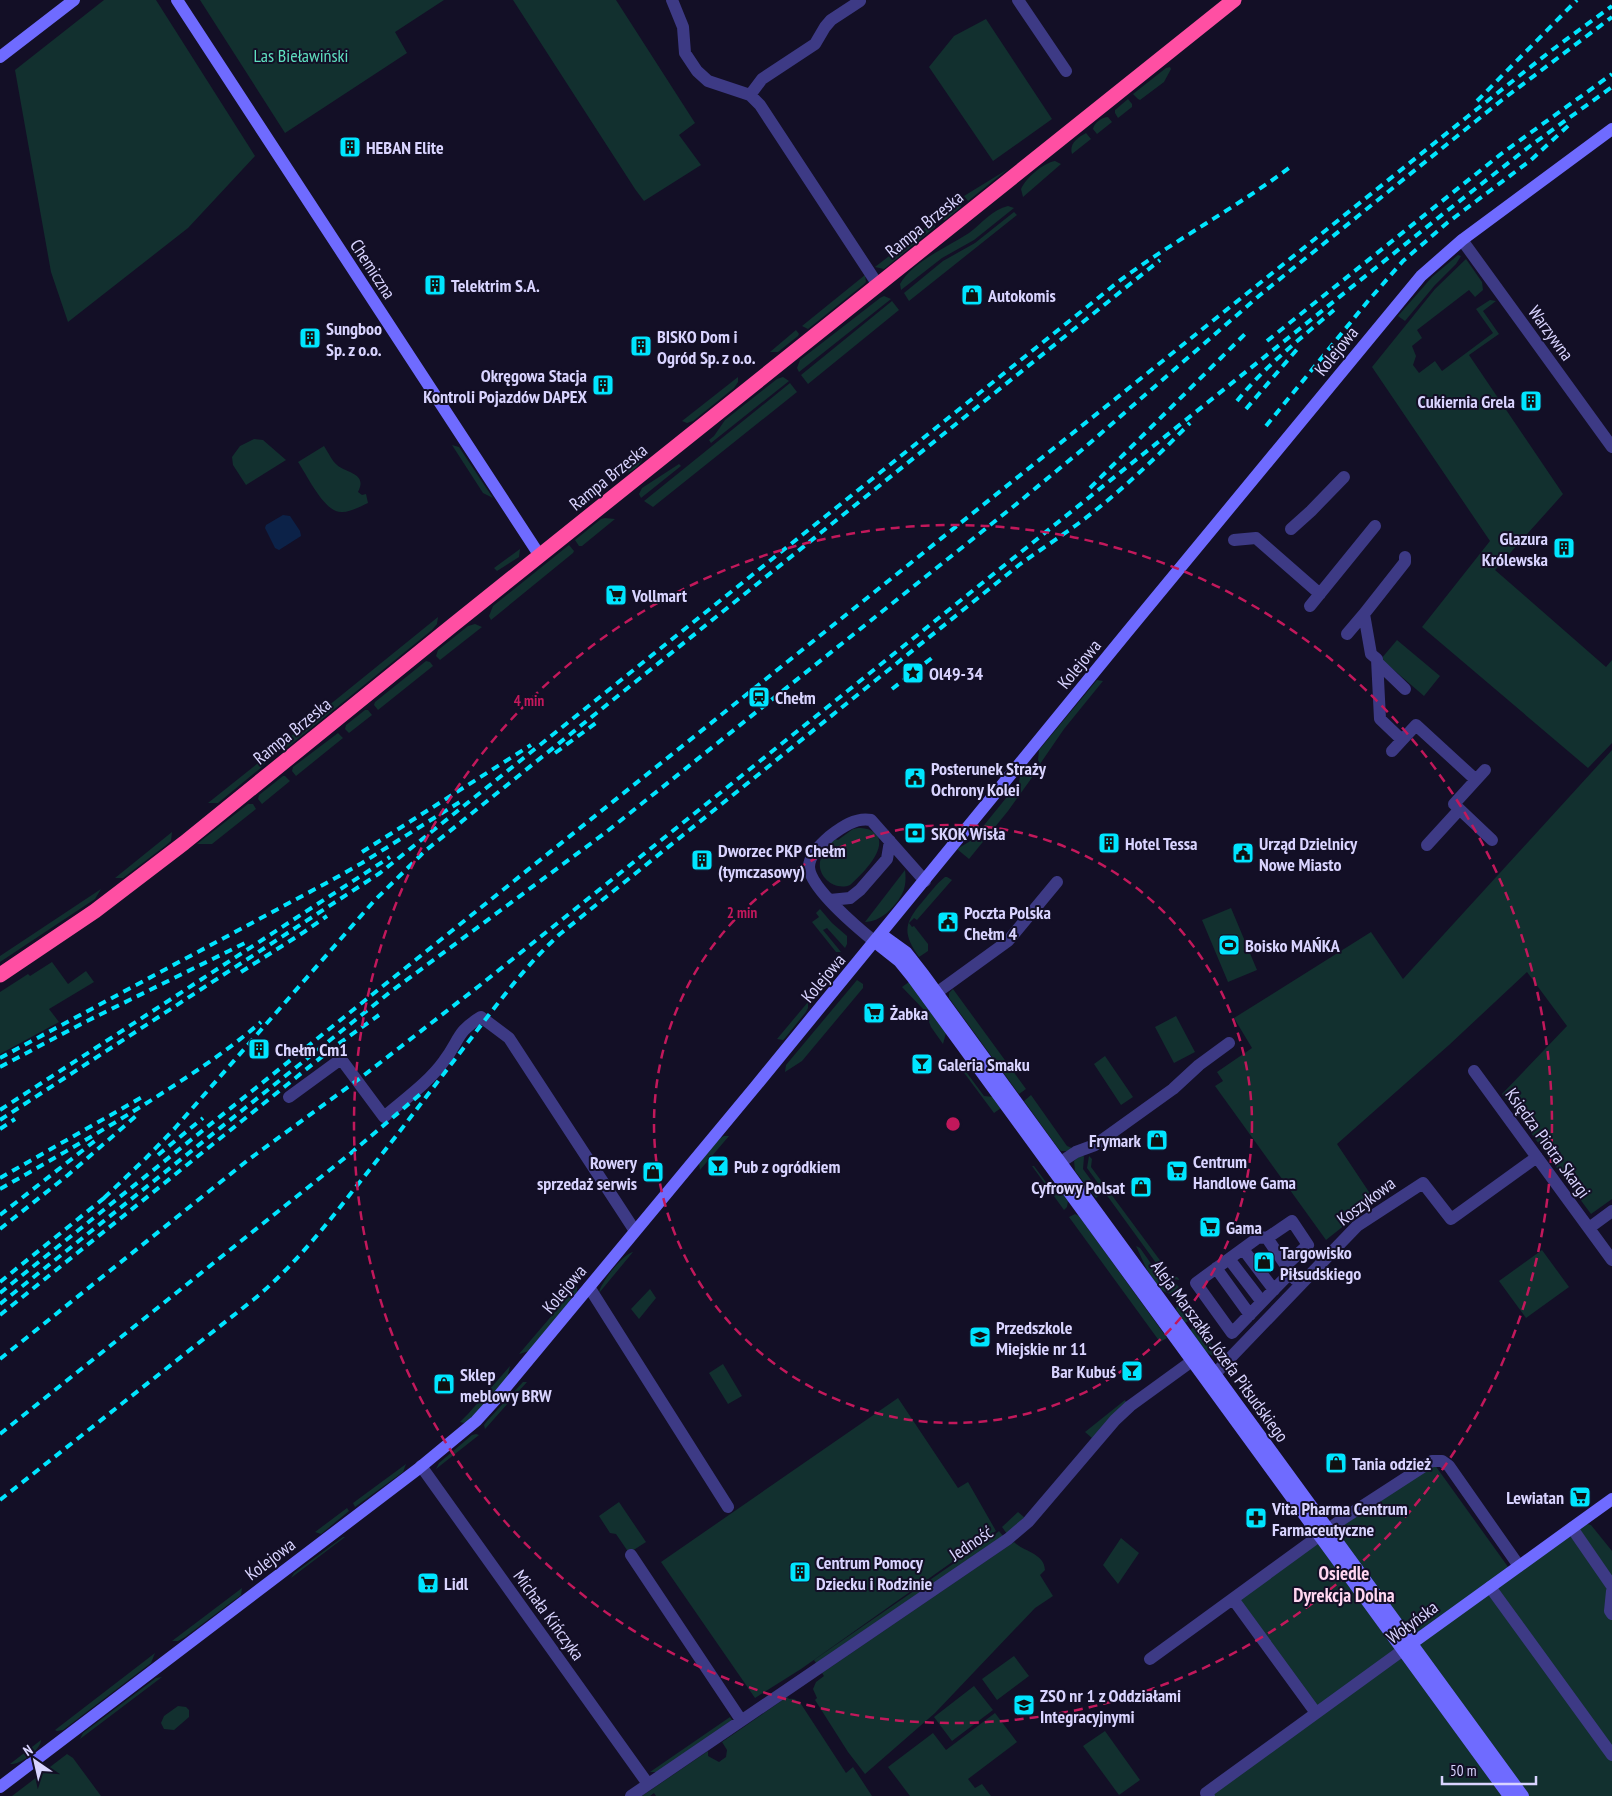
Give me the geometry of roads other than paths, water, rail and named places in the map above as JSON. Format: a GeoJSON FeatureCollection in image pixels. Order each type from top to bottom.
{"type":"FeatureCollection","features":[{"type":"Feature","properties":{"kind":"highway","name":"Rampa Brzeska"},"geometry":{"type":"LineString","coordinates":[[0,975],[116,896],[1234,0]]}},
{"type":"Feature","properties":{"kind":"street"},"geometry":{"type":"LineString","coordinates":[[0,57],[74,0]]}},
{"type":"Feature","properties":{"kind":"street","name":"Chemiczna"},"geometry":{"type":"LineString","coordinates":[[178,0],[540,556]]}},
{"type":"Feature","properties":{"kind":"street"},"geometry":{"type":"LineString","coordinates":[[672,0],[683,26],[684,53],[697,72],[708,81],[750,95],[760,104],[878,285]]}},
{"type":"Feature","properties":{"kind":"street"},"geometry":{"type":"LineString","coordinates":[[1018,0],[1066,71]]}},
{"type":"Feature","properties":{"kind":"street"},"geometry":{"type":"LineString","coordinates":[[750,95],[762,79],[815,44],[831,20],[860,1]]}},
{"type":"Feature","properties":{"kind":"street","name":"Kolejowa"},"geometry":{"type":"LineString","coordinates":[[0,1787],[421,1466],[476,1421],[878,938],[1421,276],[1462,240],[1612,129]]}},
{"type":"Feature","properties":{"kind":"street","name":"Warzywna"},"geometry":{"type":"LineString","coordinates":[[1462,240],[1612,447]]}},
{"type":"Feature","properties":{"kind":"street"},"geometry":{"type":"LineString","coordinates":[[1291,529],[1344,477]]}},
{"type":"Feature","properties":{"kind":"street"},"geometry":{"type":"LineString","coordinates":[[1310,606],[1375,526]]}},
{"type":"Feature","properties":{"kind":"street"},"geometry":{"type":"LineString","coordinates":[[1234,540],[1256,538],[1320,594]]}},
{"type":"Feature","properties":{"kind":"street"},"geometry":{"type":"LineString","coordinates":[[1347,634],[1405,562],[1405,557]]}},
{"type":"Feature","properties":{"kind":"street"},"geometry":{"type":"LineString","coordinates":[[1364,614],[1370,654],[1406,689]]}},
{"type":"Feature","properties":{"kind":"street"},"geometry":{"type":"LineString","coordinates":[[1378,663],[1380,719],[1402,740]]}},
{"type":"Feature","properties":{"kind":"street"},"geometry":{"type":"LineString","coordinates":[[1392,751],[1416,725],[1476,780]]}},
{"type":"Feature","properties":{"kind":"street"},"geometry":{"type":"LineString","coordinates":[[1485,770],[1454,804],[1492,840]]}},
{"type":"Feature","properties":{"kind":"street"},"geometry":{"type":"LineString","coordinates":[[1427,846],[1459,810]]}},
{"type":"Feature","properties":{"kind":"street"},"geometry":{"type":"LineString","coordinates":[[878,938],[855,926],[815,881],[809,870],[810,861],[815,851],[843,826],[863,818],[871,820],[877,824],[890,842],[925,881]]}},
{"type":"Feature","properties":{"kind":"street"},"geometry":{"type":"LineString","coordinates":[[830,900],[850,898],[860,890],[887,859],[890,842]]}},
{"type":"Feature","properties":{"kind":"street"},"geometry":{"type":"LineString","coordinates":[[933,996],[1008,941],[1058,882]]}},
{"type":"Feature","properties":{"kind":"street","name":"Aleja Marszałka Józefa Piłsudskiego"},"geometry":{"type":"LineString","coordinates":[[878,938],[933,996],[1407,1647],[1509,1796]]}},
{"type":"Feature","properties":{"kind":"street"},"geometry":{"type":"LineString","coordinates":[[289,1097],[341,1059],[384,1116],[426,1082],[445,1060],[459,1035],[468,1025],[481,1017],[509,1038],[635,1231]]}},
{"type":"Feature","properties":{"kind":"street"},"geometry":{"type":"LineString","coordinates":[[1056,1165],[1076,1152],[1095,1145],[1173,1089],[1199,1065],[1229,1043]]}},
{"type":"Feature","properties":{"kind":"street","name":"Księdza Piotra Skargi"},"geometry":{"type":"LineString","coordinates":[[1474,1071],[1612,1260]]}},
{"type":"Feature","properties":{"kind":"street","name":"Koszykowa"},"geometry":{"type":"LineString","coordinates":[[1211,1378],[1357,1226],[1423,1183],[1450,1219],[1537,1157]]}},
{"type":"Feature","properties":{"kind":"street","name":"Aleja Marszałka Józefa Piłsudskiego"},"geometry":{"type":"LineString","coordinates":[[1056,1165],[1192,1361],[1211,1378]]}},
{"type":"Feature","properties":{"kind":"street"},"geometry":{"type":"LineString","coordinates":[[1589,1228],[1612,1212]]}},
{"type":"Feature","properties":{"kind":"street"},"geometry":{"type":"LineString","coordinates":[[1292,1221],[1308,1244],[1274,1290],[1232,1333],[1196,1283],[1259,1237],[1267,1238],[1292,1221]]}},
{"type":"Feature","properties":{"kind":"street"},"geometry":{"type":"LineString","coordinates":[[1267,1238],[1300,1285]]}},
{"type":"Feature","properties":{"kind":"street"},"geometry":{"type":"LineString","coordinates":[[1243,1248],[1274,1290]]}},
{"type":"Feature","properties":{"kind":"street"},"geometry":{"type":"LineString","coordinates":[[1229,1259],[1262,1302]]}},
{"type":"Feature","properties":{"kind":"street"},"geometry":{"type":"LineString","coordinates":[[1216,1268],[1250,1315]]}},
{"type":"Feature","properties":{"kind":"street"},"geometry":{"type":"LineString","coordinates":[[589,1287],[728,1506]]}},
{"type":"Feature","properties":{"kind":"street","name":"Jedność"},"geometry":{"type":"LineString","coordinates":[[631,1796],[1008,1539],[1028,1522],[1114,1420],[1130,1406],[1192,1361]]}},
{"type":"Feature","properties":{"kind":"street"},"geometry":{"type":"LineString","coordinates":[[1150,1659],[1324,1533],[1432,1461],[1442,1461],[1449,1466],[1519,1566]]}},
{"type":"Feature","properties":{"kind":"street","name":"Michała Kińczyka"},"geometry":{"type":"LineString","coordinates":[[421,1466],[648,1784]]}},
{"type":"Feature","properties":{"kind":"street","name":"Wołyńska"},"geometry":{"type":"LineString","coordinates":[[1208,1796],[1206,1793],[1612,1499]]}},
{"type":"Feature","properties":{"kind":"street"},"geometry":{"type":"LineString","coordinates":[[1572,1528],[1612,1586]]}},
{"type":"Feature","properties":{"kind":"street"},"geometry":{"type":"LineString","coordinates":[[631,1555],[741,1720]]}},
{"type":"Feature","properties":{"kind":"street"},"geometry":{"type":"LineString","coordinates":[[1490,1587],[1612,1755]]}},
{"type":"Feature","properties":{"kind":"street"},"geometry":{"type":"LineString","coordinates":[[1612,1591],[1610,1611],[1612,1614]]}},
{"type":"Feature","properties":{"kind":"street"},"geometry":{"type":"LineString","coordinates":[[1233,1599],[1316,1713]]}},
{"type":"Feature","properties":{"kind":"street","name":"Aleja Marszałka Józefa Piłsudskiego"},"geometry":{"type":"LineString","coordinates":[[1407,1647],[1523,1796]]}},
{"type":"Feature","properties":{"kind":"water"},"geometry":{"type":"Polygon","coordinates":[[[283,515],[290,516],[300,531],[301,536],[279,550],[275,548],[265,528],[266,525],[283,515]]]}},
{"type":"Feature","properties":{"kind":"railway"},"geometry":{"type":"LineString","coordinates":[[1477,101],[1577,0]]}},
{"type":"Feature","properties":{"kind":"railway"},"geometry":{"type":"LineString","coordinates":[[0,1293],[1467,117],[1552,50],[1612,6]]}},
{"type":"Feature","properties":{"kind":"railway"},"geometry":{"type":"LineString","coordinates":[[0,1304],[389,993],[605,833],[1014,506],[1083,449],[1260,295],[1502,100],[1612,17]]}},
{"type":"Feature","properties":{"kind":"railway"},"geometry":{"type":"LineString","coordinates":[[1267,341],[1501,154],[1612,74]]}},
{"type":"Feature","properties":{"kind":"railway"},"geometry":{"type":"LineString","coordinates":[[0,1359],[248,1160],[363,1076],[479,986],[1443,214],[1530,146],[1612,87]]}},
{"type":"Feature","properties":{"kind":"railway"},"geometry":{"type":"LineString","coordinates":[[1266,426],[1403,261],[1447,223],[1531,160],[1569,125]]}},
{"type":"Feature","properties":{"kind":"railway"},"geometry":{"type":"LineString","coordinates":[[0,1120],[380,873],[1118,282],[1289,168]]}},
{"type":"Feature","properties":{"kind":"railway"},"geometry":{"type":"LineString","coordinates":[[104,1198],[175,1128],[374,901],[425,851],[1160,260]]}},
{"type":"Feature","properties":{"kind":"railway"},"geometry":{"type":"LineString","coordinates":[[1237,401],[1271,364],[1334,310]]}},
{"type":"Feature","properties":{"kind":"railway"},"geometry":{"type":"LineString","coordinates":[[1090,488],[1248,331]]}},
{"type":"Feature","properties":{"kind":"railway"},"geometry":{"type":"LineString","coordinates":[[1246,409],[1299,347]]}},
{"type":"Feature","properties":{"kind":"railway"},"geometry":{"type":"LineString","coordinates":[[0,1500],[253,1300],[281,1275],[331,1218],[512,985],[560,934],[1019,565],[1106,502],[1149,464],[1190,423]]}},
{"type":"Feature","properties":{"kind":"railway"},"geometry":{"type":"LineString","coordinates":[[892,689],[933,657]]}},
{"type":"Feature","properties":{"kind":"railway"},"geometry":{"type":"LineString","coordinates":[[555,753],[596,723]]}},
{"type":"Feature","properties":{"kind":"railway"},"geometry":{"type":"LineString","coordinates":[[362,852],[531,745]]}},
{"type":"Feature","properties":{"kind":"railway"},"geometry":{"type":"LineString","coordinates":[[0,1058],[332,880],[463,800]]}},
{"type":"Feature","properties":{"kind":"railway"},"geometry":{"type":"LineString","coordinates":[[0,1110],[390,857]]}},
{"type":"Feature","properties":{"kind":"railway"},"geometry":{"type":"LineString","coordinates":[[241,972],[327,916]]}},
{"type":"Feature","properties":{"kind":"railway"},"geometry":{"type":"LineString","coordinates":[[0,1067],[85,1022],[247,942]]}},
{"type":"Feature","properties":{"kind":"railway"},"geometry":{"type":"LineString","coordinates":[[0,1315],[334,1047],[379,1015]]}},
{"type":"Feature","properties":{"kind":"railway"},"geometry":{"type":"LineString","coordinates":[[0,1189],[157,1096],[218,1056],[261,1022]]}},
{"type":"Feature","properties":{"kind":"railway"},"geometry":{"type":"LineString","coordinates":[[0,1434],[351,1153],[424,1091]]}},
{"type":"Feature","properties":{"kind":"railway"},"geometry":{"type":"LineString","coordinates":[[0,1178],[144,1096]]}},
{"type":"Feature","properties":{"kind":"railway"},"geometry":{"type":"LineString","coordinates":[[0,1229],[68,1175],[136,1116]]}},
{"type":"Feature","properties":{"kind":"railway"},"geometry":{"type":"LineString","coordinates":[[158,1155],[203,1118]]}},
{"type":"Feature","properties":{"kind":"railway"},"geometry":{"type":"LineString","coordinates":[[0,1129],[15,1119]]}},
{"type":"Feature","properties":{"kind":"railway"},"geometry":{"type":"LineString","coordinates":[[0,1215],[96,1140]]}},
{"type":"Feature","properties":{"kind":"railway"},"geometry":{"type":"LineString","coordinates":[[0,1282],[109,1194]]}},
{"type":"Feature","properties":{"kind":"place","name":"HEBAN Elite"},"geometry":{"type":"Point","coordinates":[350,147]}},
{"type":"Feature","properties":{"kind":"place","name":"Telektrim S.A."},"geometry":{"type":"Point","coordinates":[435,285]}},
{"type":"Feature","properties":{"kind":"place","name":"Autokomis"},"geometry":{"type":"Point","coordinates":[972,295]}},
{"type":"Feature","properties":{"kind":"place","name":"Sungboo Sp. z o.o."},"geometry":{"type":"Point","coordinates":[310,338]}},
{"type":"Feature","properties":{"kind":"place","name":"BISKO Dom i Ogród Sp. z o.o."},"geometry":{"type":"Point","coordinates":[641,346]}},
{"type":"Feature","properties":{"kind":"place","name":"Okręgowa Stacja Kontroli Pojazdów DAPEX"},"geometry":{"type":"Point","coordinates":[603,385]}},
{"type":"Feature","properties":{"kind":"place","name":"Cukiernia Grela"},"geometry":{"type":"Point","coordinates":[1531,401]}},
{"type":"Feature","properties":{"kind":"place","name":"Glazura Królewska"},"geometry":{"type":"Point","coordinates":[1564,548]}},
{"type":"Feature","properties":{"kind":"place","name":"Vollmart"},"geometry":{"type":"Point","coordinates":[616,595]}},
{"type":"Feature","properties":{"kind":"place","name":"Ol49-34"},"geometry":{"type":"Point","coordinates":[913,673]}},
{"type":"Feature","properties":{"kind":"place","name":"Chełm"},"geometry":{"type":"Point","coordinates":[759,697]}},
{"type":"Feature","properties":{"kind":"place","name":"Posterunek Straży Ochrony Kolei"},"geometry":{"type":"Point","coordinates":[915,778]}},
{"type":"Feature","properties":{"kind":"place","name":"SKOK Wisła"},"geometry":{"type":"Point","coordinates":[915,833]}},
{"type":"Feature","properties":{"kind":"place","name":"Hotel Tessa"},"geometry":{"type":"Point","coordinates":[1109,843]}},
{"type":"Feature","properties":{"kind":"place","name":"Urząd Dzielnicy Nowe Miasto"},"geometry":{"type":"Point","coordinates":[1243,853]}},
{"type":"Feature","properties":{"kind":"place","name":"Dworzec PKP Chełm (tymczasowy)"},"geometry":{"type":"Point","coordinates":[702,860]}},
{"type":"Feature","properties":{"kind":"place","name":"Poczta Polska Chełm 4"},"geometry":{"type":"Point","coordinates":[948,922]}},
{"type":"Feature","properties":{"kind":"place","name":"Boisko MAŃKA"},"geometry":{"type":"Point","coordinates":[1229,945]}},
{"type":"Feature","properties":{"kind":"place","name":"Żabka"},"geometry":{"type":"Point","coordinates":[874,1013]}},
{"type":"Feature","properties":{"kind":"place","name":"Chełm Cm1"},"geometry":{"type":"Point","coordinates":[259,1049]}},
{"type":"Feature","properties":{"kind":"place","name":"Galeria Smaku"},"geometry":{"type":"Point","coordinates":[922,1064]}},
{"type":"Feature","properties":{"kind":"place","name":"Frymark"},"geometry":{"type":"Point","coordinates":[1157,1140]}},
{"type":"Feature","properties":{"kind":"place","name":"Pub z ogródkiem"},"geometry":{"type":"Point","coordinates":[718,1166]}},
{"type":"Feature","properties":{"kind":"place","name":"Centrum Handlowe Gama"},"geometry":{"type":"Point","coordinates":[1177,1171]}},
{"type":"Feature","properties":{"kind":"place","name":"Rowery sprzedaż serwis"},"geometry":{"type":"Point","coordinates":[653,1172]}},
{"type":"Feature","properties":{"kind":"place","name":"Cyfrowy Polsat"},"geometry":{"type":"Point","coordinates":[1141,1187]}},
{"type":"Feature","properties":{"kind":"place","name":"Gama"},"geometry":{"type":"Point","coordinates":[1210,1227]}},
{"type":"Feature","properties":{"kind":"place","name":"Targowisko Piłsudskiego"},"geometry":{"type":"Point","coordinates":[1264,1262]}},
{"type":"Feature","properties":{"kind":"place","name":"Przedszkole Miejskie nr 11"},"geometry":{"type":"Point","coordinates":[980,1337]}},
{"type":"Feature","properties":{"kind":"place","name":"Bar Kubuś"},"geometry":{"type":"Point","coordinates":[1132,1371]}},
{"type":"Feature","properties":{"kind":"place","name":"Sklep meblowy BRW"},"geometry":{"type":"Point","coordinates":[444,1384]}},
{"type":"Feature","properties":{"kind":"place","name":"Tania odzież"},"geometry":{"type":"Point","coordinates":[1336,1463]}},
{"type":"Feature","properties":{"kind":"place","name":"Lewiatan"},"geometry":{"type":"Point","coordinates":[1580,1497]}},
{"type":"Feature","properties":{"kind":"place","name":"Vita Pharma Centrum Farmaceutyczne"},"geometry":{"type":"Point","coordinates":[1256,1518]}},
{"type":"Feature","properties":{"kind":"place","name":"Centrum Pomocy Dziecku i Rodzinie"},"geometry":{"type":"Point","coordinates":[800,1572]}},
{"type":"Feature","properties":{"kind":"place","name":"Lidl"},"geometry":{"type":"Point","coordinates":[428,1583]}},
{"type":"Feature","properties":{"kind":"place","name":"ZSO nr 1 z Oddziałami Integracyjnymi"},"geometry":{"type":"Point","coordinates":[1024,1705]}},
{"type":"Feature","properties":{"kind":"district","name":"Osiedle Dyrekcja Dolna"},"geometry":{"type":"Point","coordinates":[1344,1584]}},
{"type":"Feature","properties":{"kind":"park label","name":"Las Bieławiński"},"geometry":{"type":"Point","coordinates":[301,55]}}]}
